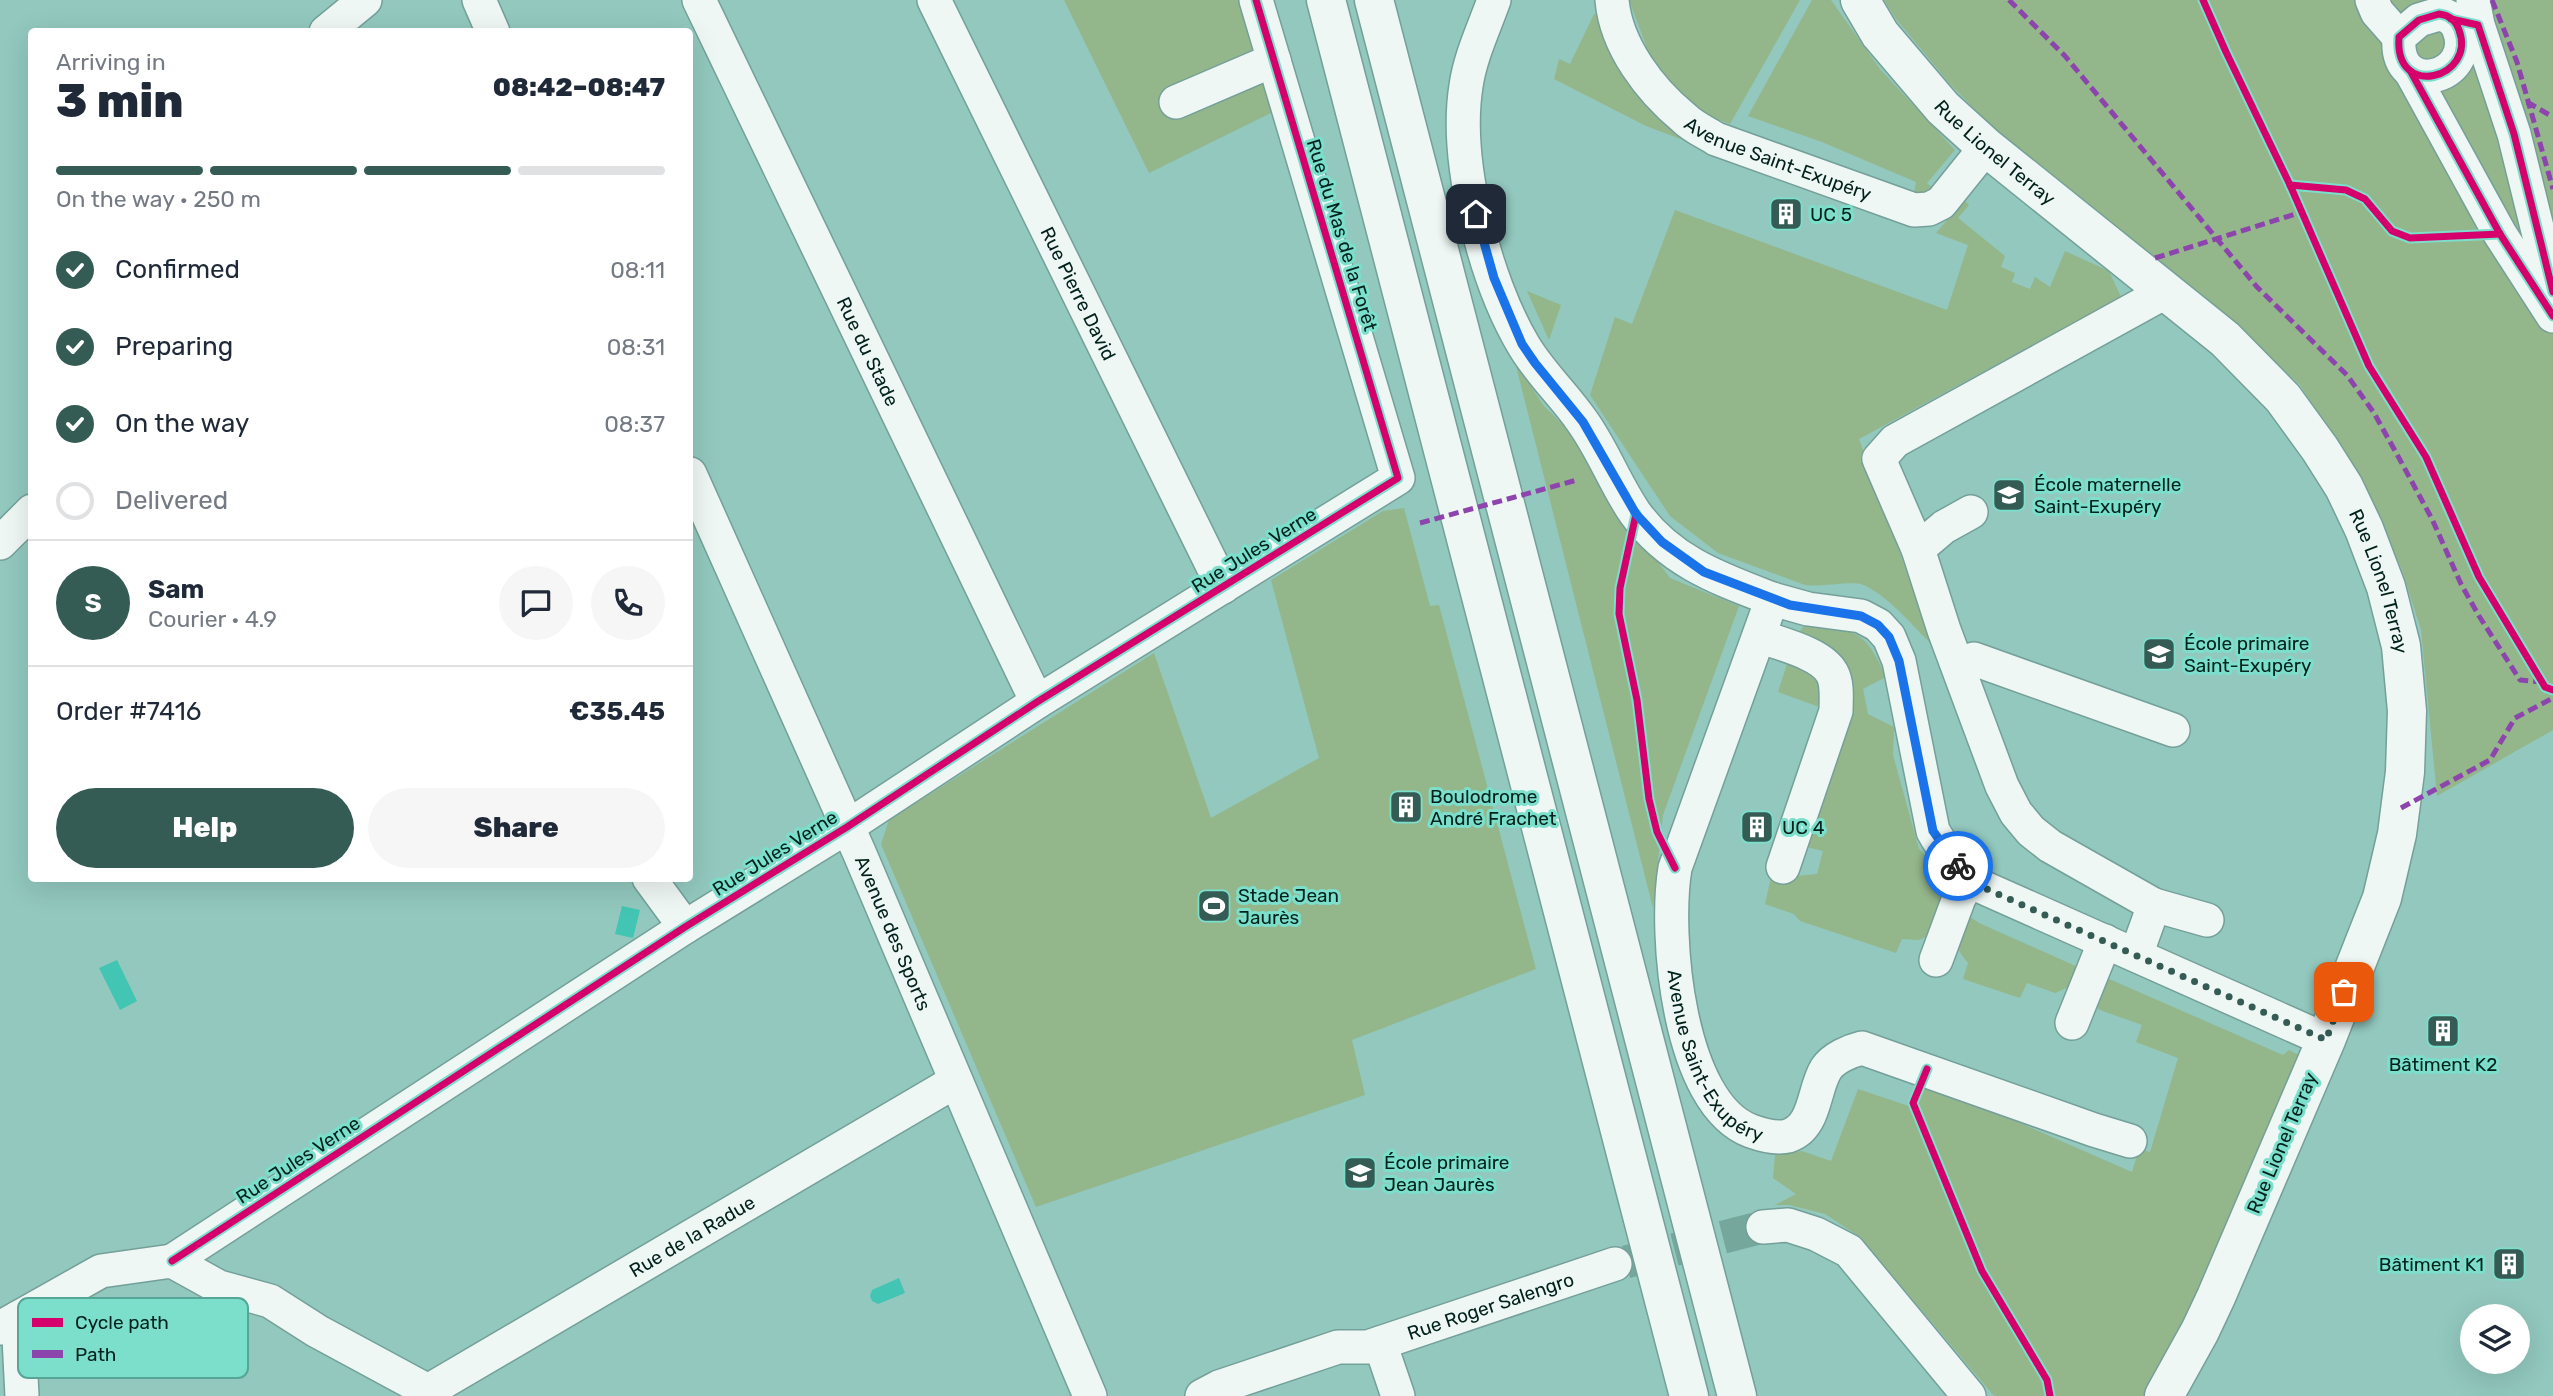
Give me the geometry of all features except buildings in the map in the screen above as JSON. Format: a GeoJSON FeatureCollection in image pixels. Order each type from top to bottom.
{"type":"FeatureCollection","features":[{"type":"Feature","properties":{"kind":"main road"},"geometry":{"type":"LineString","coordinates":[[1326,0],[1689,1396]]}},
{"type":"Feature","properties":{"kind":"main road"},"geometry":{"type":"LineString","coordinates":[[1374,0],[1737,1396]]}},
{"type":"Feature","properties":{"kind":"main road","name":"Rue Lionel Terray"},"geometry":{"type":"LineString","coordinates":[[1860,0],[1880,34],[1943,108],[1986,147],[2225,339],[2283,398],[2344,487],[2364,529],[2386,587],[2401,646],[2407,710],[2405,772],[2397,834],[2382,898],[2326,1040],[2200,1331],[2164,1396]]}},
{"type":"Feature","properties":{"kind":"main road","name":"Rue Lionel Terray"},"geometry":{"type":"LineString","coordinates":[[2183,1396],[2200,1331]]}},
{"type":"Feature","properties":{"kind":"street"},"geometry":{"type":"LineString","coordinates":[[331,28],[365,0]]}},
{"type":"Feature","properties":{"kind":"street"},"geometry":{"type":"LineString","coordinates":[[479,0],[491,28]]}},
{"type":"Feature","properties":{"kind":"street","name":"Rue du Stade"},"geometry":{"type":"LineString","coordinates":[[699,0],[1037,702]]}},
{"type":"Feature","properties":{"kind":"street","name":"Rue Pierre David"},"geometry":{"type":"LineString","coordinates":[[934,0],[1223,587]]}},
{"type":"Feature","properties":{"kind":"street","name":"Rue du Mas de la Forêt"},"geometry":{"type":"LineString","coordinates":[[1256,0],[1398,478]]}},
{"type":"Feature","properties":{"kind":"street"},"geometry":{"type":"LineString","coordinates":[[1494,0],[1466,85],[1463,132],[1467,171],[1480,235],[1514,327],[1535,363],[1583,422],[1636,514],[1662,542],[1704,572],[1772,599],[1808,609],[1861,616],[1878,625],[1889,637],[1899,661],[1933,831],[1952,860],[1980,886],[2326,1040]]}},
{"type":"Feature","properties":{"kind":"street","name":"Avenue Saint-Exupéry"},"geometry":{"type":"LineString","coordinates":[[1612,0],[1624,39],[1637,66],[1664,100],[1686,121],[1716,139],[1914,210],[1929,209],[1941,203],[1986,147]]}},
{"type":"Feature","properties":{"kind":"street"},"geometry":{"type":"LineString","coordinates":[[2372,0],[2378,12],[2399,37],[2398,50],[2402,61],[2411,72],[2500,234],[2553,316]]}},
{"type":"Feature","properties":{"kind":"street"},"geometry":{"type":"LineString","coordinates":[[2399,37],[2419,20],[2458,18]]}},
{"type":"Feature","properties":{"kind":"street"},"geometry":{"type":"LineString","coordinates":[[2411,72],[2424,78],[2445,73],[2454,64],[2458,18]]}},
{"type":"Feature","properties":{"kind":"street"},"geometry":{"type":"LineString","coordinates":[[2458,18],[2514,134],[2553,292]]}},
{"type":"Feature","properties":{"kind":"street"},"geometry":{"type":"LineString","coordinates":[[1176,102],[1274,60]]}},
{"type":"Feature","properties":{"kind":"street"},"geometry":{"type":"LineString","coordinates":[[2500,234],[2516,243],[2525,242],[2538,223]]}},
{"type":"Feature","properties":{"kind":"street"},"geometry":{"type":"LineString","coordinates":[[2167,291],[1895,441],[1879,459],[1918,549],[2002,786],[2023,822],[2050,846],[2154,905],[2207,920]]}},
{"type":"Feature","properties":{"kind":"street","name":"Rue Jules Verne"},"geometry":{"type":"LineString","coordinates":[[172,1261],[1037,702],[1398,478]]}},
{"type":"Feature","properties":{"kind":"street","name":"Avenue des Sports"},"geometry":{"type":"LineString","coordinates":[[693,481],[847,827],[1090,1396]]}},
{"type":"Feature","properties":{"kind":"street"},"geometry":{"type":"LineString","coordinates":[[1918,549],[1944,527],[1971,512]]}},
{"type":"Feature","properties":{"kind":"street"},"geometry":{"type":"LineString","coordinates":[[0,543],[28,515]]}},
{"type":"Feature","properties":{"kind":"street","name":"Avenue Saint-Exupéry"},"geometry":{"type":"LineString","coordinates":[[1772,599],[1675,868],[1671,888],[1671,947],[1679,1004],[1695,1061],[1713,1099],[1742,1127],[1774,1137],[1786,1137],[1796,1132],[1808,1118],[1826,1068],[1838,1058],[1862,1048],[2130,1141]]}},
{"type":"Feature","properties":{"kind":"street"},"geometry":{"type":"LineString","coordinates":[[1759,636],[1819,659],[1832,674],[1836,690],[1836,712],[1783,867]]}},
{"type":"Feature","properties":{"kind":"street"},"geometry":{"type":"LineString","coordinates":[[1958,665],[1975,659],[2174,730]]}},
{"type":"Feature","properties":{"kind":"street"},"geometry":{"type":"LineString","coordinates":[[1936,960],[1959,898],[1970,878]]}},
{"type":"Feature","properties":{"kind":"street"},"geometry":{"type":"LineString","coordinates":[[652,882],[685,927]]}},
{"type":"Feature","properties":{"kind":"street"},"geometry":{"type":"LineString","coordinates":[[2136,955],[2154,905]]}},
{"type":"Feature","properties":{"kind":"street"},"geometry":{"type":"LineString","coordinates":[[2072,1023],[2105,941]]}},
{"type":"Feature","properties":{"kind":"street","name":"Rue de la Radue"},"geometry":{"type":"LineString","coordinates":[[430,1394],[956,1081]]}},
{"type":"Feature","properties":{"kind":"street"},"geometry":{"type":"LineString","coordinates":[[1763,1227],[1788,1225],[1816,1234],[1849,1251],[1969,1396]]}},
{"type":"Feature","properties":{"kind":"street"},"geometry":{"type":"LineString","coordinates":[[53,1298],[101,1271],[172,1261],[219,1287],[270,1301],[317,1331],[430,1394]]}},
{"type":"Feature","properties":{"kind":"street","name":"Rue Roger Salengro"},"geometry":{"type":"LineString","coordinates":[[1202,1396],[1219,1387],[1338,1347],[1374,1345],[1615,1264]]}},
{"type":"Feature","properties":{"kind":"street"},"geometry":{"type":"LineString","coordinates":[[9,1323],[18,1374]]}},
{"type":"Feature","properties":{"kind":"street"},"geometry":{"type":"LineString","coordinates":[[1374,1345],[1398,1396]]}},
{"type":"Feature","properties":{"kind":"street","name":"Rue Roger Salengro"},"geometry":{"type":"LineString","coordinates":[[1261,1396],[1344,1368],[1374,1345]]}},
{"type":"Feature","properties":{"kind":"street"},"geometry":{"type":"LineString","coordinates":[[19,1378],[22,1396]]}},
{"type":"Feature","properties":{"kind":"shaded area"},"geometry":{"type":"Polygon","coordinates":[[[1064,0],[1240,0],[1273,112],[1149,173],[1064,0]]]}},
{"type":"Feature","properties":{"kind":"shaded area"},"geometry":{"type":"Polygon","coordinates":[[[1629,0],[1800,0],[1730,124],[1708,116],[1664,80],[1651,59],[1629,0]]]}},
{"type":"Feature","properties":{"kind":"shaded area"},"geometry":{"type":"Polygon","coordinates":[[[1812,0],[1831,0],[1880,69],[1955,150],[1927,183],[1939,194],[1913,199],[1916,182],[1822,142],[1748,116],[1812,0]]]}},
{"type":"Feature","properties":{"kind":"shaded area"},"geometry":{"type":"Polygon","coordinates":[[[1884,0],[2553,0],[2553,730],[2437,796],[2421,630],[2402,570],[2368,492],[2300,385],[2216,306],[2010,145],[1950,84],[1896,19],[1884,0]]]}},
{"type":"Feature","properties":{"kind":"shaded area"},"geometry":{"type":"Polygon","coordinates":[[[1594,14],[1599,14],[1661,114],[1686,141],[1646,126],[1554,79],[1559,59],[1570,64],[1594,14]]]}},
{"type":"Feature","properties":{"kind":"shaded area"},"geometry":{"type":"Polygon","coordinates":[[[1964,200],[1969,205],[1958,218],[2005,256],[2001,267],[2015,273],[2012,282],[2030,289],[2035,277],[2050,287],[2065,251],[2109,271],[2121,297],[1859,439],[1933,646],[1890,603],[1861,584],[1805,585],[1718,553],[1670,516],[1590,395],[1615,317],[1632,324],[1675,210],[1947,310],[1968,245],[1936,233],[1964,200]]]}},
{"type":"Feature","properties":{"kind":"shaded area"},"geometry":{"type":"Polygon","coordinates":[[[1527,291],[1561,305],[1549,340],[1527,291]]]}},
{"type":"Feature","properties":{"kind":"shaded area"},"geometry":{"type":"Polygon","coordinates":[[[1515,362],[1543,405],[1579,440],[1622,515],[1670,578],[1739,606],[1663,815],[1653,908],[1515,362]]]}},
{"type":"Feature","properties":{"kind":"shaded area","name":"Stade Jean Jaurès"},"geometry":{"type":"Polygon","coordinates":[[[1404,508],[1430,606],[1439,605],[1536,969],[1352,1040],[1365,1095],[1036,1207],[881,844],[889,820],[1154,653],[1211,818],[1319,758],[1271,580],[1383,511],[1404,508]]]}},
{"type":"Feature","properties":{"kind":"shaded area"},"geometry":{"type":"Polygon","coordinates":[[[1804,625],[1835,628],[1856,634],[1864,640],[1878,661],[1886,677],[1863,689],[1868,714],[1894,727],[1893,755],[1919,849],[1953,885],[1935,933],[1919,940],[1902,939],[1896,953],[1800,921],[1794,914],[1765,904],[1772,873],[1785,877],[1817,874],[1823,851],[1798,845],[1844,716],[1778,692],[1795,639],[1804,625]]]}},
{"type":"Feature","properties":{"kind":"shaded area"},"geometry":{"type":"Polygon","coordinates":[[[622,906],[640,910],[633,938],[615,934],[622,906]]]}},
{"type":"Feature","properties":{"kind":"shaded area"},"geometry":{"type":"Polygon","coordinates":[[[1963,912],[1979,923],[2080,968],[2073,985],[2055,993],[2027,983],[2020,998],[1963,979],[1968,963],[1959,950],[1957,939],[1963,912]]]}},
{"type":"Feature","properties":{"kind":"shaded area"},"geometry":{"type":"Polygon","coordinates":[[[117,960],[137,1001],[120,1010],[99,968],[117,960]]]}},
{"type":"Feature","properties":{"kind":"shaded area"},"geometry":{"type":"Polygon","coordinates":[[[2100,975],[2283,1055],[2289,1050],[2299,1055],[2172,1351],[2156,1370],[2151,1396],[1994,1396],[1860,1237],[1825,1214],[1789,1205],[1775,1205],[1796,1194],[1773,1178],[1775,1155],[1802,1151],[1831,1161],[1858,1089],[1909,1106],[1920,1079],[2132,1172],[2139,1149],[2150,1152],[2178,1058],[2136,1042],[2142,1025],[2095,1006],[2100,975]]]}},
{"type":"Feature","properties":{"kind":"shaded area"},"geometry":{"type":"Polygon","coordinates":[[[899,1278],[905,1293],[878,1304],[872,1301],[872,1290],[899,1278]]]}},
{"type":"Feature","properties":{"kind":"tunnel"},"geometry":{"type":"LineString","coordinates":[[1626,1262],[1763,1227]]}},
{"type":"Feature","properties":{"kind":"marked path"},"geometry":{"type":"LineString","coordinates":[[2009,0],[2065,56],[2257,287],[2347,375],[2374,413],[2399,458],[2479,616],[2520,680],[2542,682]]}},
{"type":"Feature","properties":{"kind":"marked path"},"geometry":{"type":"LineString","coordinates":[[2492,0],[2517,62],[2553,189]]}},
{"type":"Feature","properties":{"kind":"marked path"},"geometry":{"type":"LineString","coordinates":[[2527,102],[2553,117]]}},
{"type":"Feature","properties":{"kind":"marked path"},"geometry":{"type":"LineString","coordinates":[[2155,258],[2302,212]]}},
{"type":"Feature","properties":{"kind":"marked path"},"geometry":{"type":"LineString","coordinates":[[1420,523],[1577,480]]}},
{"type":"Feature","properties":{"kind":"marked path"},"geometry":{"type":"LineString","coordinates":[[2401,808],[2490,760],[2515,718],[2553,698]]}},
{"type":"Feature","properties":{"kind":"cycle path"},"geometry":{"type":"LineString","coordinates":[[172,1261],[1037,702],[1398,478],[1256,0]]}},
{"type":"Feature","properties":{"kind":"cycle path"},"geometry":{"type":"LineString","coordinates":[[2203,0],[2290,185],[2369,366],[2426,457],[2479,577],[2545,687],[2553,690]]}},
{"type":"Feature","properties":{"kind":"cycle path"},"geometry":{"type":"LineString","coordinates":[[2439,14],[2449,17],[2456,24],[2461,47],[2457,60],[2447,70],[2434,76],[2421,76],[2409,70],[2401,57],[2399,37],[2419,20],[2439,14]]}},
{"type":"Feature","properties":{"kind":"cycle path"},"geometry":{"type":"LineString","coordinates":[[2451,19],[2478,25],[2514,134],[2553,292]]}},
{"type":"Feature","properties":{"kind":"cycle path"},"geometry":{"type":"LineString","coordinates":[[2411,72],[2500,234],[2553,316]]}},
{"type":"Feature","properties":{"kind":"cycle path"},"geometry":{"type":"LineString","coordinates":[[2290,185],[2346,190],[2365,199],[2392,231],[2410,238],[2500,234]]}},
{"type":"Feature","properties":{"kind":"cycle path"},"geometry":{"type":"LineString","coordinates":[[1636,514],[1620,588],[1619,614],[1637,700],[1649,799],[1657,832],[1675,868]]}},
{"type":"Feature","properties":{"kind":"cycle path"},"geometry":{"type":"LineString","coordinates":[[1927,1069],[1913,1103],[1982,1271],[2047,1380],[2050,1396]]}},
{"type":"Feature","properties":{"kind":"way so far"},"geometry":{"type":"LineString","coordinates":[[1958,866],[1980,886],[2326,1040],[2344,992]]}},
{"type":"Feature","properties":{"kind":"place","name":"UC 5"},"geometry":{"type":"Point","coordinates":[1786,214]}},
{"type":"Feature","properties":{"kind":"place","name":"École maternelle Saint-Exupéry"},"geometry":{"type":"Point","coordinates":[2009,495]}},
{"type":"Feature","properties":{"kind":"place","name":"École primaire Saint-Exupéry"},"geometry":{"type":"Point","coordinates":[2159,654]}},
{"type":"Feature","properties":{"kind":"place","name":"Boulodrome André Frachet"},"geometry":{"type":"Point","coordinates":[1406,807]}},
{"type":"Feature","properties":{"kind":"place","name":"UC 4"},"geometry":{"type":"Point","coordinates":[1757,827]}},
{"type":"Feature","properties":{"kind":"place","name":"Stade Jean Jaurès"},"geometry":{"type":"Point","coordinates":[1214,906]}},
{"type":"Feature","properties":{"kind":"place","name":"Bâtiment K2"},"geometry":{"type":"Point","coordinates":[2443,1031]}},
{"type":"Feature","properties":{"kind":"place","name":"École primaire Jean Jaurès"},"geometry":{"type":"Point","coordinates":[1360,1173]}},
{"type":"Feature","properties":{"kind":"place","name":"Bâtiment K1"},"geometry":{"type":"Point","coordinates":[2509,1264]}},
{"type":"Feature","properties":{"kind":"route"},"geometry":{"type":"LineString","coordinates":[[1476,214],[1494,278],[1522,344],[1583,422],[1636,514],[1662,542],[1704,572],[1790,605],[1861,616],[1878,625],[1889,637],[1899,661],[1933,831],[1941,846],[1958,866]]}}]}
